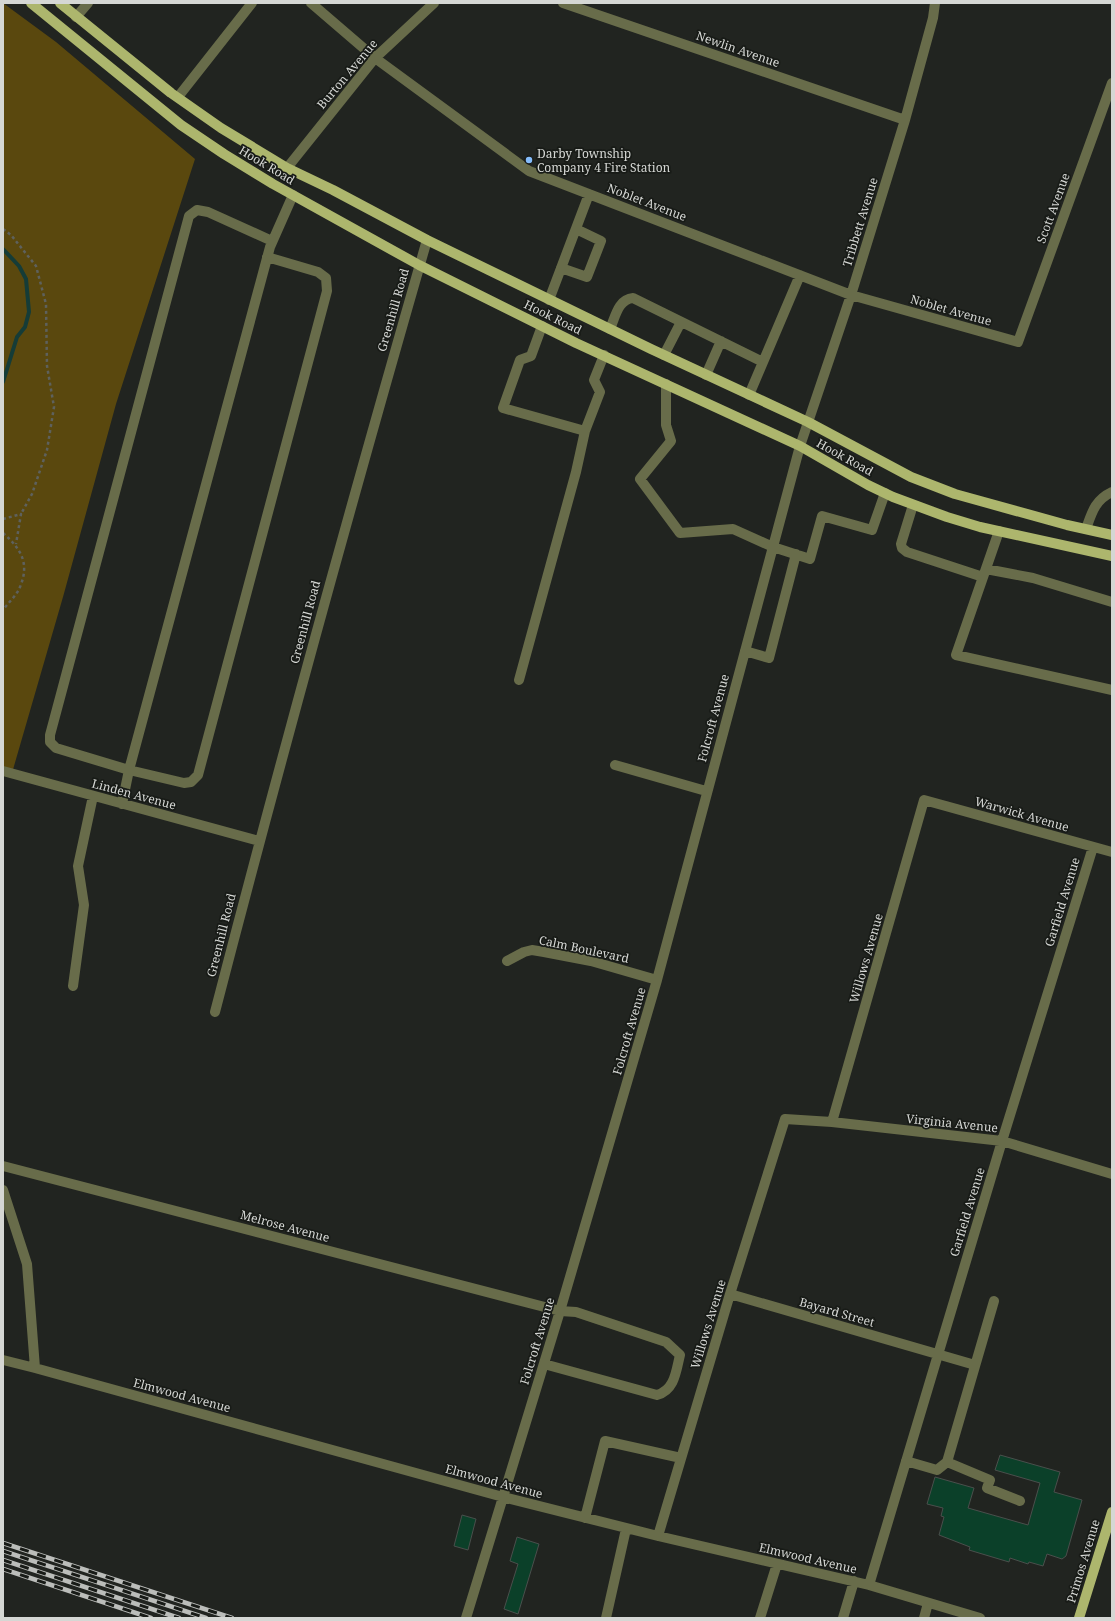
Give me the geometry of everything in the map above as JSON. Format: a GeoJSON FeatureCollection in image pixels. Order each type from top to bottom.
{"type":"FeatureCollection","features":[{"type":"Feature","properties":{"kind":"main road","name":"Hook Road"},"geometry":{"type":"LineString","coordinates":[[31,3],[182,125],[224,154],[293,195],[419,265],[542,326],[800,446],[885,493],[947,517],[999,531],[1112,556]]}},
{"type":"Feature","properties":{"kind":"main road","name":"Hook Road"},"geometry":{"type":"LineString","coordinates":[[60,3],[178,97],[221,128],[287,168],[333,190],[427,240],[664,356],[808,422],[892,468],[932,487],[1112,535]]}},
{"type":"Feature","properties":{"kind":"main road","name":"Primos Avenue"},"geometry":{"type":"LineString","coordinates":[[1079,1618],[1112,1512]]}},
{"type":"Feature","properties":{"kind":"street"},"geometry":{"type":"LineString","coordinates":[[76,16],[88,3]]}},
{"type":"Feature","properties":{"kind":"street"},"geometry":{"type":"LineString","coordinates":[[178,97],[252,3]]}},
{"type":"Feature","properties":{"kind":"street","name":"Noblet Avenue"},"geometry":{"type":"LineString","coordinates":[[310,3],[375,58],[529,171],[851,295],[1018,342]]}},
{"type":"Feature","properties":{"kind":"street","name":"Burton Avenue"},"geometry":{"type":"LineString","coordinates":[[287,168],[375,58],[434,3]]}},
{"type":"Feature","properties":{"kind":"street","name":"Newlin Avenue"},"geometry":{"type":"LineString","coordinates":[[563,3],[904,120]]}},
{"type":"Feature","properties":{"kind":"street","name":"Tribbett Avenue"},"geometry":{"type":"LineString","coordinates":[[800,446],[851,295],[904,120],[933,18],[935,3]]}},
{"type":"Feature","properties":{"kind":"street","name":"Scott Avenue"},"geometry":{"type":"LineString","coordinates":[[1018,342],[1112,83]]}},
{"type":"Feature","properties":{"kind":"street"},"geometry":{"type":"LineString","coordinates":[[549,300],[590,194]]}},
{"type":"Feature","properties":{"kind":"street"},"geometry":{"type":"LineString","coordinates":[[122,804],[128,770],[267,257],[293,195]]}},
{"type":"Feature","properties":{"kind":"street"},"geometry":{"type":"LineString","coordinates":[[267,257],[318,272],[326,278],[327,291],[198,776],[191,782],[184,783],[128,770],[56,748],[50,742],[50,735],[189,216],[197,210],[208,212],[272,242]]}},
{"type":"Feature","properties":{"kind":"street"},"geometry":{"type":"LineString","coordinates":[[561,268],[586,277],[601,241],[576,229]]}},
{"type":"Feature","properties":{"kind":"street","name":"Greenhill Road"},"geometry":{"type":"LineString","coordinates":[[215,1012],[259,841],[338,552],[427,240]]}},
{"type":"Feature","properties":{"kind":"street"},"geometry":{"type":"LineString","coordinates":[[749,395],[800,275]]}},
{"type":"Feature","properties":{"kind":"street"},"geometry":{"type":"LineString","coordinates":[[610,329],[622,302],[628,298],[633,298],[763,362]]}},
{"type":"Feature","properties":{"kind":"street"},"geometry":{"type":"LineString","coordinates":[[664,356],[681,322]]}},
{"type":"Feature","properties":{"kind":"street"},"geometry":{"type":"LineString","coordinates":[[542,326],[531,356],[520,360],[503,408],[585,431]]}},
{"type":"Feature","properties":{"kind":"street"},"geometry":{"type":"LineString","coordinates":[[706,375],[722,341]]}},
{"type":"Feature","properties":{"kind":"street"},"geometry":{"type":"LineString","coordinates":[[519,680],[576,472],[585,431],[600,392],[594,380],[604,355]]}},
{"type":"Feature","properties":{"kind":"street"},"geometry":{"type":"LineString","coordinates":[[666,384],[666,425],[671,441],[640,479],[680,533],[734,529],[773,547],[810,559],[822,516],[872,530],[885,493]]}},
{"type":"Feature","properties":{"kind":"street","name":"Folcroft Avenue"},"geometry":{"type":"LineString","coordinates":[[466,1618],[560,1311],[657,980],[706,791],[800,446]]}},
{"type":"Feature","properties":{"kind":"street"},"geometry":{"type":"LineString","coordinates":[[1086,529],[1094,507],[1103,496],[1112,492]]}},
{"type":"Feature","properties":{"kind":"street"},"geometry":{"type":"LineString","coordinates":[[914,505],[901,544],[902,548],[907,552],[985,573],[1033,578],[1112,602]]}},
{"type":"Feature","properties":{"kind":"street"},"geometry":{"type":"LineString","coordinates":[[999,531],[956,655],[1112,690]]}},
{"type":"Feature","properties":{"kind":"street"},"geometry":{"type":"LineString","coordinates":[[745,651],[769,658],[796,554]]}},
{"type":"Feature","properties":{"kind":"street"},"geometry":{"type":"LineString","coordinates":[[615,766],[706,791]]}},
{"type":"Feature","properties":{"kind":"street","name":"Linden Avenue"},"geometry":{"type":"LineString","coordinates":[[3,771],[259,841]]}},
{"type":"Feature","properties":{"kind":"street"},"geometry":{"type":"LineString","coordinates":[[73,986],[84,905],[78,866],[93,796]]}},
{"type":"Feature","properties":{"kind":"street","name":"Warwick Avenue"},"geometry":{"type":"LineString","coordinates":[[924,800],[1112,852]]}},
{"type":"Feature","properties":{"kind":"street","name":"Willows Avenue"},"geometry":{"type":"LineString","coordinates":[[832,1122],[924,800]]}},
{"type":"Feature","properties":{"kind":"street","name":"Garfield Avenue"},"geometry":{"type":"LineString","coordinates":[[869,1585],[1002,1141],[1093,847]]}},
{"type":"Feature","properties":{"kind":"street","name":"Calm Boulevard"},"geometry":{"type":"LineString","coordinates":[[507,961],[524,952],[532,950],[591,962],[657,980]]}},
{"type":"Feature","properties":{"kind":"street","name":"Willows Avenue"},"geometry":{"type":"LineString","coordinates":[[658,1536],[730,1294],[785,1119]]}},
{"type":"Feature","properties":{"kind":"street","name":"Virginia Avenue"},"geometry":{"type":"LineString","coordinates":[[785,1119],[832,1122],[1002,1141],[1112,1174]]}},
{"type":"Feature","properties":{"kind":"street","name":"Melrose Avenue"},"geometry":{"type":"LineString","coordinates":[[3,1166],[560,1311],[576,1312],[666,1342],[680,1354],[672,1385],[666,1393],[657,1395],[544,1364]]}},
{"type":"Feature","properties":{"kind":"street"},"geometry":{"type":"LineString","coordinates":[[3,1190],[27,1264],[35,1368]]}},
{"type":"Feature","properties":{"kind":"street","name":"Bayard Street"},"geometry":{"type":"LineString","coordinates":[[730,1294],[976,1365]]}},
{"type":"Feature","properties":{"kind":"street"},"geometry":{"type":"LineString","coordinates":[[906,1461],[938,1470],[947,1462],[994,1301]]}},
{"type":"Feature","properties":{"kind":"street","name":"Elmwood Avenue"},"geometry":{"type":"LineString","coordinates":[[3,1360],[503,1497],[658,1536],[869,1585],[980,1618]]}},
{"type":"Feature","properties":{"kind":"street"},"geometry":{"type":"LineString","coordinates":[[585,1518],[604,1441],[681,1458]]}},
{"type":"Feature","properties":{"kind":"street"},"geometry":{"type":"LineString","coordinates":[[947,1462],[990,1480],[987,1488],[1020,1501]]}},
{"type":"Feature","properties":{"kind":"street"},"geometry":{"type":"LineString","coordinates":[[606,1618],[626,1528]]}},
{"type":"Feature","properties":{"kind":"street"},"geometry":{"type":"LineString","coordinates":[[760,1618],[777,1564]]}},
{"type":"Feature","properties":{"kind":"street"},"geometry":{"type":"LineString","coordinates":[[843,1618],[854,1582]]}},
{"type":"Feature","properties":{"kind":"street"},"geometry":{"type":"LineString","coordinates":[[924,1618],[928,1603]]}},
{"type":"Feature","properties":{"kind":"path"},"geometry":{"type":"LineString","coordinates":[[3,229],[11,235],[36,266],[46,304],[47,366],[54,407],[47,450],[32,494],[21,514],[16,544]]}},
{"type":"Feature","properties":{"kind":"path"},"geometry":{"type":"LineString","coordinates":[[3,519],[21,514]]}},
{"type":"Feature","properties":{"kind":"path"},"geometry":{"type":"LineString","coordinates":[[3,533],[16,544],[25,564],[20,588],[3,610]]}},
{"type":"Feature","properties":{"kind":"shaded area"},"geometry":{"type":"Polygon","coordinates":[[[3,3],[56,42],[195,159],[116,404],[63,597],[12,773],[3,771],[3,3]]]}},
{"type":"Feature","properties":{"kind":"building"},"geometry":{"type":"Polygon","coordinates":[[[1000,1455],[1060,1472],[1054,1492],[1082,1500],[1066,1556],[1062,1559],[1047,1554],[1043,1566],[1029,1562],[1028,1564],[1010,1558],[1009,1562],[969,1550],[970,1547],[939,1535],[944,1517],[941,1516],[943,1508],[927,1504],[935,1477],[974,1488],[968,1508],[1028,1525],[1040,1483],[995,1470],[1000,1455]]]}},
{"type":"Feature","properties":{"kind":"building"},"geometry":{"type":"Polygon","coordinates":[[[462,1515],[476,1519],[468,1550],[454,1546],[462,1515]]]}},
{"type":"Feature","properties":{"kind":"building"},"geometry":{"type":"Polygon","coordinates":[[[517,1537],[539,1544],[518,1614],[504,1609],[518,1564],[510,1561],[517,1537]]]}},
{"type":"Feature","properties":{"kind":"waterway"},"geometry":{"type":"LineString","coordinates":[[3,249],[19,266],[26,279],[29,312],[25,327],[17,337],[3,382]]}},
{"type":"Feature","properties":{"kind":"railway"},"geometry":{"type":"LineString","coordinates":[[3,1543],[232,1618]]}},
{"type":"Feature","properties":{"kind":"railway"},"geometry":{"type":"LineString","coordinates":[[3,1551],[206,1618]]}},
{"type":"Feature","properties":{"kind":"railway"},"geometry":{"type":"LineString","coordinates":[[3,1560],[179,1618]]}},
{"type":"Feature","properties":{"kind":"railway"},"geometry":{"type":"LineString","coordinates":[[3,1569],[151,1618]]}},
{"type":"Feature","properties":{"kind":"place","name":"Darby Township Company 4 Fire Station"},"geometry":{"type":"Point","coordinates":[529,160]}}]}
